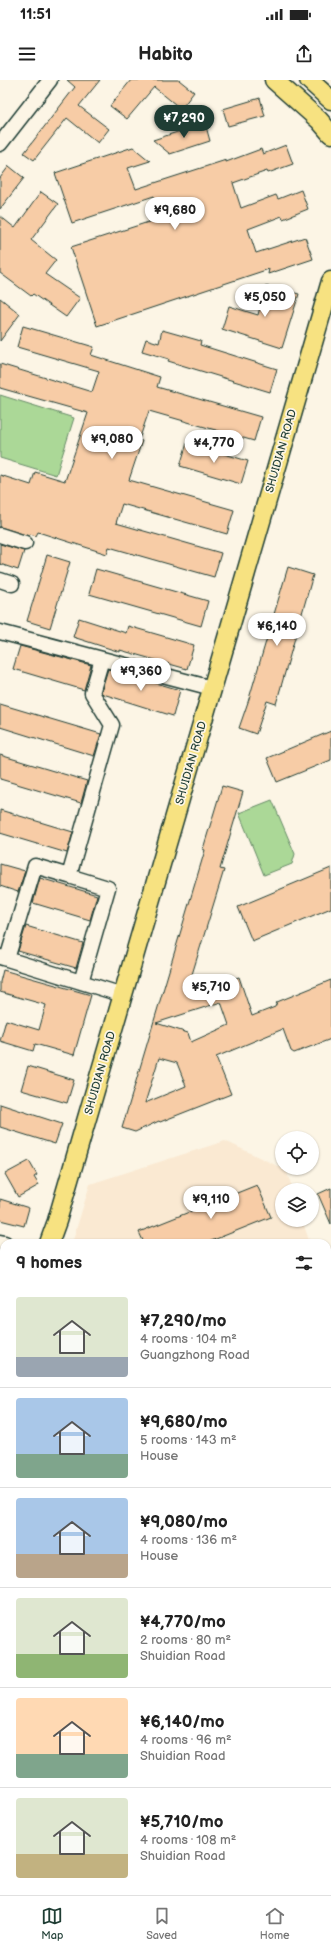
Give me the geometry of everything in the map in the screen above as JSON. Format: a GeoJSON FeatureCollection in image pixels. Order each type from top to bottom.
{"type":"FeatureCollection","features":[{"type":"Feature","properties":{"kind":"main road"},"geometry":{"type":"LineString","coordinates":[[274,80],[319,120],[331,134]]}},
{"type":"Feature","properties":{"kind":"main road"},"geometry":{"type":"LineString","coordinates":[[309,80],[331,100]]}},
{"type":"Feature","properties":{"kind":"main road"},"geometry":{"type":"LineString","coordinates":[[323,80],[331,88]]}},
{"type":"Feature","properties":{"kind":"main road","name":"SHUIDIAN ROAD"},"geometry":{"type":"LineString","coordinates":[[50,1239],[57,1221],[331,281]]}},
{"type":"Feature","properties":{"kind":"street"},"geometry":{"type":"LineString","coordinates":[[0,144],[50,80]]}},
{"type":"Feature","properties":{"kind":"street"},"geometry":{"type":"LineString","coordinates":[[0,535],[25,542]]}},
{"type":"Feature","properties":{"kind":"street"},"geometry":{"type":"LineString","coordinates":[[0,632],[212,688]]}},
{"type":"Feature","properties":{"kind":"street"},"geometry":{"type":"LineString","coordinates":[[69,876],[112,725],[92,693],[102,659]]}},
{"type":"Feature","properties":{"kind":"street"},"geometry":{"type":"LineString","coordinates":[[80,982],[108,888],[35,866],[4,958],[80,982],[123,995]]}},
{"type":"Feature","properties":{"kind":"shaded area"},"geometry":{"type":"Polygon","coordinates":[[[225,1141],[275,1165],[275,1175],[288,1175],[291,1183],[275,1183],[275,1227],[304,1227],[309,1239],[73,1239],[90,1184],[225,1141]]]}},
{"type":"Feature","properties":{"kind":"green space"},"geometry":{"type":"Polygon","coordinates":[[[0,395],[74,418],[56,475],[0,458],[0,395]]]}},
{"type":"Feature","properties":{"kind":"green space"},"geometry":{"type":"Polygon","coordinates":[[[272,800],[295,854],[292,864],[264,875],[239,813],[272,800]]]}},
{"type":"Feature","properties":{"kind":"building"},"geometry":{"type":"Polygon","coordinates":[[[67,80],[100,80],[79,106],[109,129],[98,143],[67,118],[34,160],[24,153],[75,87],[67,80]]]}},
{"type":"Feature","properties":{"kind":"building"},"geometry":{"type":"Polygon","coordinates":[[[131,80],[179,80],[194,92],[181,109],[154,87],[127,119],[110,106],[131,80]]]}},
{"type":"Feature","properties":{"kind":"building"},"geometry":{"type":"Polygon","coordinates":[[[260,98],[265,116],[228,126],[223,109],[260,98]]]}},
{"type":"Feature","properties":{"kind":"building"},"geometry":{"type":"Polygon","coordinates":[[[205,123],[210,141],[170,154],[153,140],[205,123]]]}},
{"type":"Feature","properties":{"kind":"building"},"geometry":{"type":"Polygon","coordinates":[[[286,145],[293,164],[233,183],[241,208],[276,195],[278,199],[301,190],[308,209],[283,219],[282,216],[248,229],[256,253],[305,237],[313,259],[268,274],[269,269],[97,326],[71,247],[161,218],[154,196],[72,223],[55,173],[133,147],[150,161],[128,168],[136,189],[226,160],[226,162],[261,149],[263,154],[286,145]]]}},
{"type":"Feature","properties":{"kind":"building"},"geometry":{"type":"Polygon","coordinates":[[[9,166],[24,178],[0,209],[0,178],[9,166]]]}},
{"type":"Feature","properties":{"kind":"building"},"geometry":{"type":"Polygon","coordinates":[[[41,192],[58,204],[31,240],[56,260],[45,274],[80,298],[66,317],[33,294],[31,296],[0,273],[0,216],[15,228],[41,192]]]}},
{"type":"Feature","properties":{"kind":"building"},"geometry":{"type":"Polygon","coordinates":[[[265,286],[299,294],[282,348],[222,329],[229,306],[258,315],[265,286]]]}},
{"type":"Feature","properties":{"kind":"building"},"geometry":{"type":"Polygon","coordinates":[[[0,298],[20,314],[0,341],[0,298]]]}},
{"type":"Feature","properties":{"kind":"building"},"geometry":{"type":"Polygon","coordinates":[[[23,326],[94,347],[91,355],[160,377],[157,387],[261,417],[254,441],[149,411],[139,440],[142,441],[129,480],[234,510],[227,534],[122,504],[116,523],[221,553],[214,577],[109,547],[107,554],[38,532],[36,536],[30,534],[29,536],[0,527],[0,475],[31,485],[35,472],[65,481],[88,413],[0,388],[0,364],[92,392],[99,371],[17,347],[23,326]]]}},
{"type":"Feature","properties":{"kind":"building"},"geometry":{"type":"Polygon","coordinates":[[[162,330],[201,341],[200,345],[277,369],[270,392],[168,361],[169,359],[142,351],[146,339],[159,343],[162,330]]]}},
{"type":"Feature","properties":{"kind":"building"},"geometry":{"type":"Polygon","coordinates":[[[187,443],[248,461],[241,484],[180,466],[187,443]]]}},
{"type":"Feature","properties":{"kind":"building"},"geometry":{"type":"Polygon","coordinates":[[[0,544],[24,551],[18,570],[0,564],[0,544]]]}},
{"type":"Feature","properties":{"kind":"building"},"geometry":{"type":"Polygon","coordinates":[[[47,555],[70,562],[50,628],[27,621],[47,555]]]}},
{"type":"Feature","properties":{"kind":"building"},"geometry":{"type":"Polygon","coordinates":[[[288,567],[313,575],[276,704],[267,701],[256,734],[239,728],[288,567]]]}},
{"type":"Feature","properties":{"kind":"building"},"geometry":{"type":"Polygon","coordinates":[[[96,569],[208,601],[201,626],[89,594],[96,569]]]}},
{"type":"Feature","properties":{"kind":"building"},"geometry":{"type":"Polygon","coordinates":[[[79,618],[126,633],[128,626],[194,645],[187,669],[120,650],[120,652],[73,637],[79,618]]]}},
{"type":"Feature","properties":{"kind":"building"},"geometry":{"type":"Polygon","coordinates":[[[20,646],[91,665],[84,690],[13,669],[20,646]]]}},
{"type":"Feature","properties":{"kind":"building"},"geometry":{"type":"Polygon","coordinates":[[[108,669],[180,690],[173,716],[103,694],[101,692],[108,669]]]}},
{"type":"Feature","properties":{"kind":"building"},"geometry":{"type":"Polygon","coordinates":[[[0,704],[101,734],[94,756],[0,727],[0,704]]]}},
{"type":"Feature","properties":{"kind":"building"},"geometry":{"type":"Polygon","coordinates":[[[331,731],[331,760],[277,782],[267,758],[331,731]]]}},
{"type":"Feature","properties":{"kind":"building"},"geometry":{"type":"Polygon","coordinates":[[[0,755],[87,781],[81,803],[0,779],[0,755]]]}},
{"type":"Feature","properties":{"kind":"building"},"geometry":{"type":"Polygon","coordinates":[[[222,786],[243,792],[220,869],[224,870],[186,994],[239,977],[252,1016],[275,1007],[277,1002],[331,980],[331,1039],[294,1053],[291,1051],[283,1029],[216,1057],[231,1094],[160,1122],[159,1121],[135,1132],[122,1128],[205,850],[203,849],[222,786]],[[221,1002],[156,1023],[188,1033],[191,1042],[229,1025],[221,1002]],[[159,1058],[145,1103],[186,1086],[177,1063],[159,1058]]]}},
{"type":"Feature","properties":{"kind":"building"},"geometry":{"type":"Polygon","coordinates":[[[0,810],[73,832],[67,853],[0,833],[0,810]]]}},
{"type":"Feature","properties":{"kind":"building"},"geometry":{"type":"Polygon","coordinates":[[[0,864],[25,871],[18,892],[0,886],[0,864]]]}},
{"type":"Feature","properties":{"kind":"building"},"geometry":{"type":"Polygon","coordinates":[[[331,868],[331,908],[252,941],[238,907],[331,868]]]}},
{"type":"Feature","properties":{"kind":"building"},"geometry":{"type":"Polygon","coordinates":[[[40,878],[97,895],[90,920],[33,903],[40,878]]]}},
{"type":"Feature","properties":{"kind":"building"},"geometry":{"type":"Polygon","coordinates":[[[26,926],[83,943],[76,968],[18,951],[26,926]]]}},
{"type":"Feature","properties":{"kind":"building"},"geometry":{"type":"Polygon","coordinates":[[[3,970],[91,995],[74,1055],[35,1044],[33,1051],[0,1041],[6,1020],[39,1030],[46,1005],[0,992],[0,982],[3,970]]]}},
{"type":"Feature","properties":{"kind":"building"},"geometry":{"type":"Polygon","coordinates":[[[28,1066],[74,1080],[67,1103],[21,1090],[28,1066]]]}},
{"type":"Feature","properties":{"kind":"building"},"geometry":{"type":"Polygon","coordinates":[[[0,1104],[62,1124],[55,1144],[0,1127],[0,1104]]]}},
{"type":"Feature","properties":{"kind":"building"},"geometry":{"type":"Polygon","coordinates":[[[29,1161],[37,1175],[34,1177],[39,1185],[18,1197],[5,1174],[29,1161]]]}},
{"type":"Feature","properties":{"kind":"building"},"geometry":{"type":"Polygon","coordinates":[[[257,1185],[271,1217],[216,1239],[142,1239],[139,1232],[257,1185]]]}},
{"type":"Feature","properties":{"kind":"building"},"geometry":{"type":"Polygon","coordinates":[[[331,1188],[331,1224],[319,1196],[319,1194],[331,1188]]]}},
{"type":"Feature","properties":{"kind":"building"},"geometry":{"type":"Polygon","coordinates":[[[0,1199],[29,1208],[24,1226],[0,1220],[0,1199]]]}}]}
